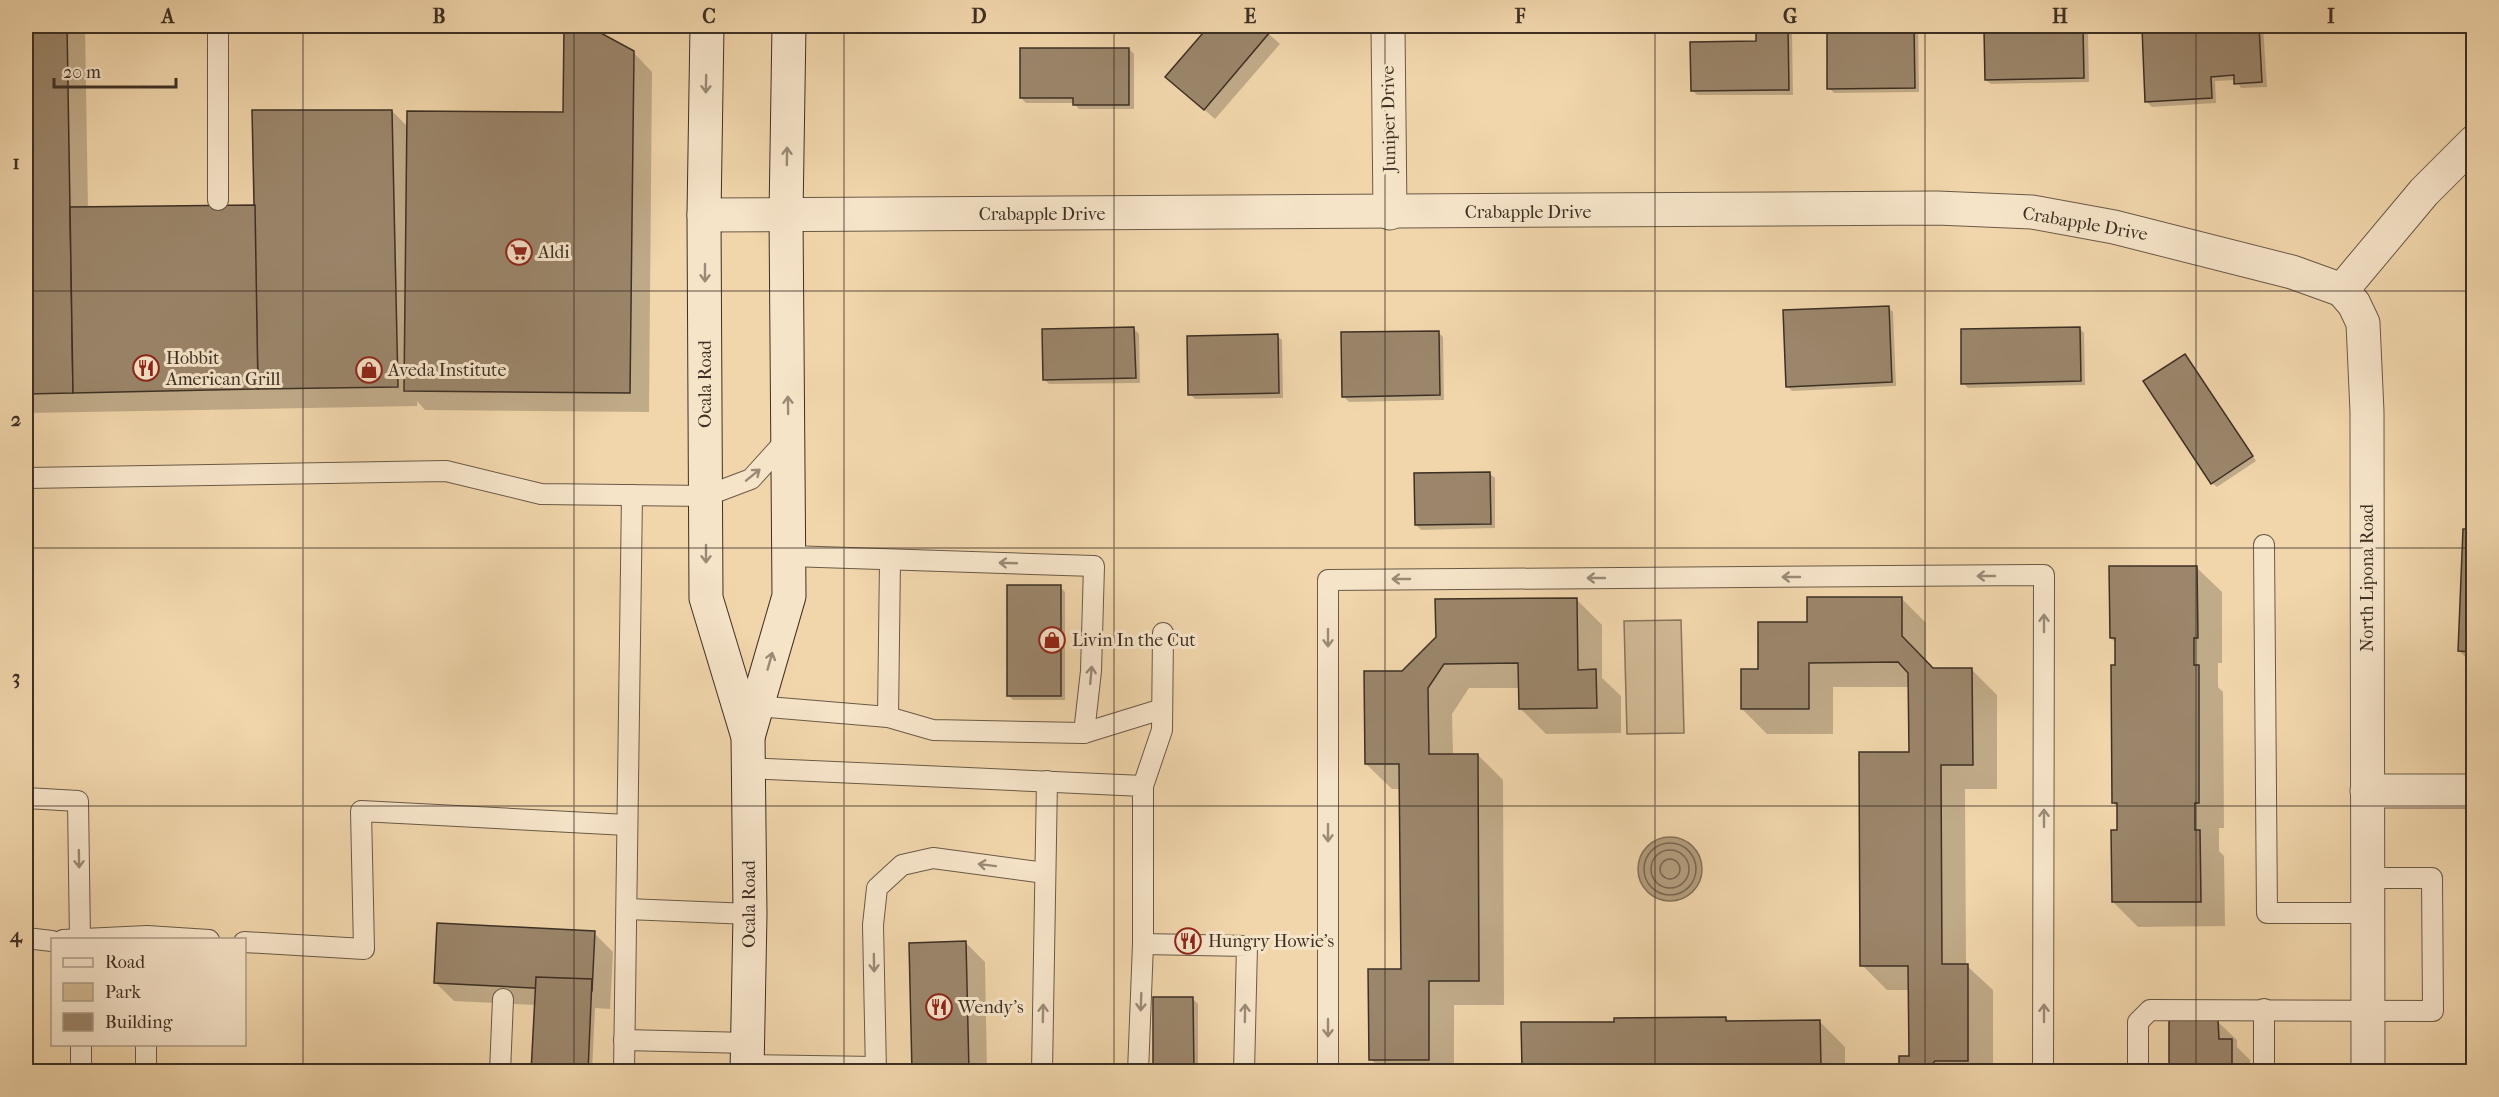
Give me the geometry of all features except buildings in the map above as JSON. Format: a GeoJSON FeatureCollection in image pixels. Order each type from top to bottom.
{"type":"FeatureCollection","features":[{"type":"Feature","properties":{"kind":"street","name":"Ocala Road"},"geometry":{"type":"LineString","coordinates":[[707,26],[704,215],[706,598],[748,753]]}},
{"type":"Feature","properties":{"kind":"street","name":"Ocala Road"},"geometry":{"type":"LineString","coordinates":[[747,1060],[750,914],[748,753],[757,706],[789,596],[786,215],[789,26]]}},
{"type":"Feature","properties":{"kind":"street","name":"Juniper Drive"},"geometry":{"type":"LineString","coordinates":[[1388,26],[1390,213]]}},
{"type":"Feature","properties":{"kind":"street"},"geometry":{"type":"LineString","coordinates":[[2342,290],[2424,192],[2474,142]]}},
{"type":"Feature","properties":{"kind":"street","name":"Crabapple Drive"},"geometry":{"type":"LineString","coordinates":[[704,215],[1390,213],[1937,208],[2032,212],[2114,227],[2292,272],[2342,290]]}},
{"type":"Feature","properties":{"kind":"street","name":"North Lipona Road"},"geometry":{"type":"LineString","coordinates":[[2342,290],[2354,304],[2363,323],[2367,412],[2368,1071]]}},
{"type":"Feature","properties":{"kind":"street"},"geometry":{"type":"LineString","coordinates":[[2367,791],[2474,791]]}},
{"type":"Feature","properties":{"kind":"lane"},"geometry":{"type":"LineString","coordinates":[[218,26],[218,200]]}},
{"type":"Feature","properties":{"kind":"lane"},"geometry":{"type":"LineString","coordinates":[[26,478],[446,471],[541,494],[706,496],[751,480],[788,438]]}},
{"type":"Feature","properties":{"kind":"lane"},"geometry":{"type":"LineString","coordinates":[[624,1071],[632,495]]}},
{"type":"Feature","properties":{"kind":"lane"},"geometry":{"type":"LineString","coordinates":[[2264,546],[2267,913],[2367,913]]}},
{"type":"Feature","properties":{"kind":"lane"},"geometry":{"type":"LineString","coordinates":[[789,556],[1094,566],[1091,671],[1084,733]]}},
{"type":"Feature","properties":{"kind":"lane"},"geometry":{"type":"LineString","coordinates":[[888,717],[890,560]]}},
{"type":"Feature","properties":{"kind":"lane"},"geometry":{"type":"LineString","coordinates":[[1328,1071],[1328,580],[2044,575],[2043,1071]]}},
{"type":"Feature","properties":{"kind":"lane"},"geometry":{"type":"LineString","coordinates":[[1138,1071],[1143,944],[1143,786],[1162,730],[1163,633]]}},
{"type":"Feature","properties":{"kind":"lane"},"geometry":{"type":"LineString","coordinates":[[757,706],[888,717],[933,730],[1084,733],[1162,709]]}},
{"type":"Feature","properties":{"kind":"lane"},"geometry":{"type":"LineString","coordinates":[[748,753],[1047,781],[1143,786]]}},
{"type":"Feature","properties":{"kind":"lane"},"geometry":{"type":"LineString","coordinates":[[1042,1071],[1047,781]]}},
{"type":"Feature","properties":{"kind":"lane"},"geometry":{"type":"LineString","coordinates":[[26,798],[78,801],[74,938]]}},
{"type":"Feature","properties":{"kind":"lane"},"geometry":{"type":"LineString","coordinates":[[246,942],[364,949],[361,811],[627,825]]}},
{"type":"Feature","properties":{"kind":"lane"},"geometry":{"type":"LineString","coordinates":[[624,1041],[747,1060],[876,1069],[873,925],[877,888],[902,865],[933,858],[1045,873]]}},
{"type":"Feature","properties":{"kind":"lane"},"geometry":{"type":"LineString","coordinates":[[2138,1071],[2138,1022],[2150,1010],[2433,1011],[2432,878],[2367,878]]}},
{"type":"Feature","properties":{"kind":"lane"},"geometry":{"type":"LineString","coordinates":[[627,909],[750,914]]}},
{"type":"Feature","properties":{"kind":"lane"},"geometry":{"type":"LineString","coordinates":[[26,938],[51,941]]}},
{"type":"Feature","properties":{"kind":"lane"},"geometry":{"type":"LineString","coordinates":[[1143,944],[1247,946],[1244,1071]]}},
{"type":"Feature","properties":{"kind":"lane"},"geometry":{"type":"LineString","coordinates":[[500,1071],[502,999]]}},
{"type":"Feature","properties":{"kind":"lane"},"geometry":{"type":"LineString","coordinates":[[2264,1009],[2264,1071]]}},
{"type":"Feature","properties":{"kind":"lane"},"geometry":{"type":"LineString","coordinates":[[81,1046],[81,1071]]}},
{"type":"Feature","properties":{"kind":"lane"},"geometry":{"type":"LineString","coordinates":[[146,1046],[146,1071]]}},
{"type":"Feature","properties":{"kind":"green space"},"geometry":{"type":"Polygon","coordinates":[[[1681,620],[1684,733],[1627,734],[1624,621],[1681,620]]]}},
{"type":"Feature","properties":{"kind":"water"},"geometry":{"type":"Polygon","coordinates":[[[1664,837],[1676,837],[1693,846],[1700,857],[1702,869],[1700,881],[1693,892],[1676,901],[1664,901],[1652,896],[1643,887],[1638,875],[1638,863],[1643,851],[1652,842],[1664,837]]]}},
{"type":"Feature","properties":{"kind":"place","name":"Aldi"},"geometry":{"type":"Point","coordinates":[519,252]}},
{"type":"Feature","properties":{"kind":"place","name":"Hobbit American Grill"},"geometry":{"type":"Point","coordinates":[146,368]}},
{"type":"Feature","properties":{"kind":"place","name":"Aveda Institute"},"geometry":{"type":"Point","coordinates":[369,370]}},
{"type":"Feature","properties":{"kind":"place","name":"Livin In the Cut"},"geometry":{"type":"Point","coordinates":[1052,640]}},
{"type":"Feature","properties":{"kind":"place","name":"Hungry Howie's"},"geometry":{"type":"Point","coordinates":[1188,941]}},
{"type":"Feature","properties":{"kind":"place","name":"Wendy's"},"geometry":{"type":"Point","coordinates":[939,1007]}}]}
